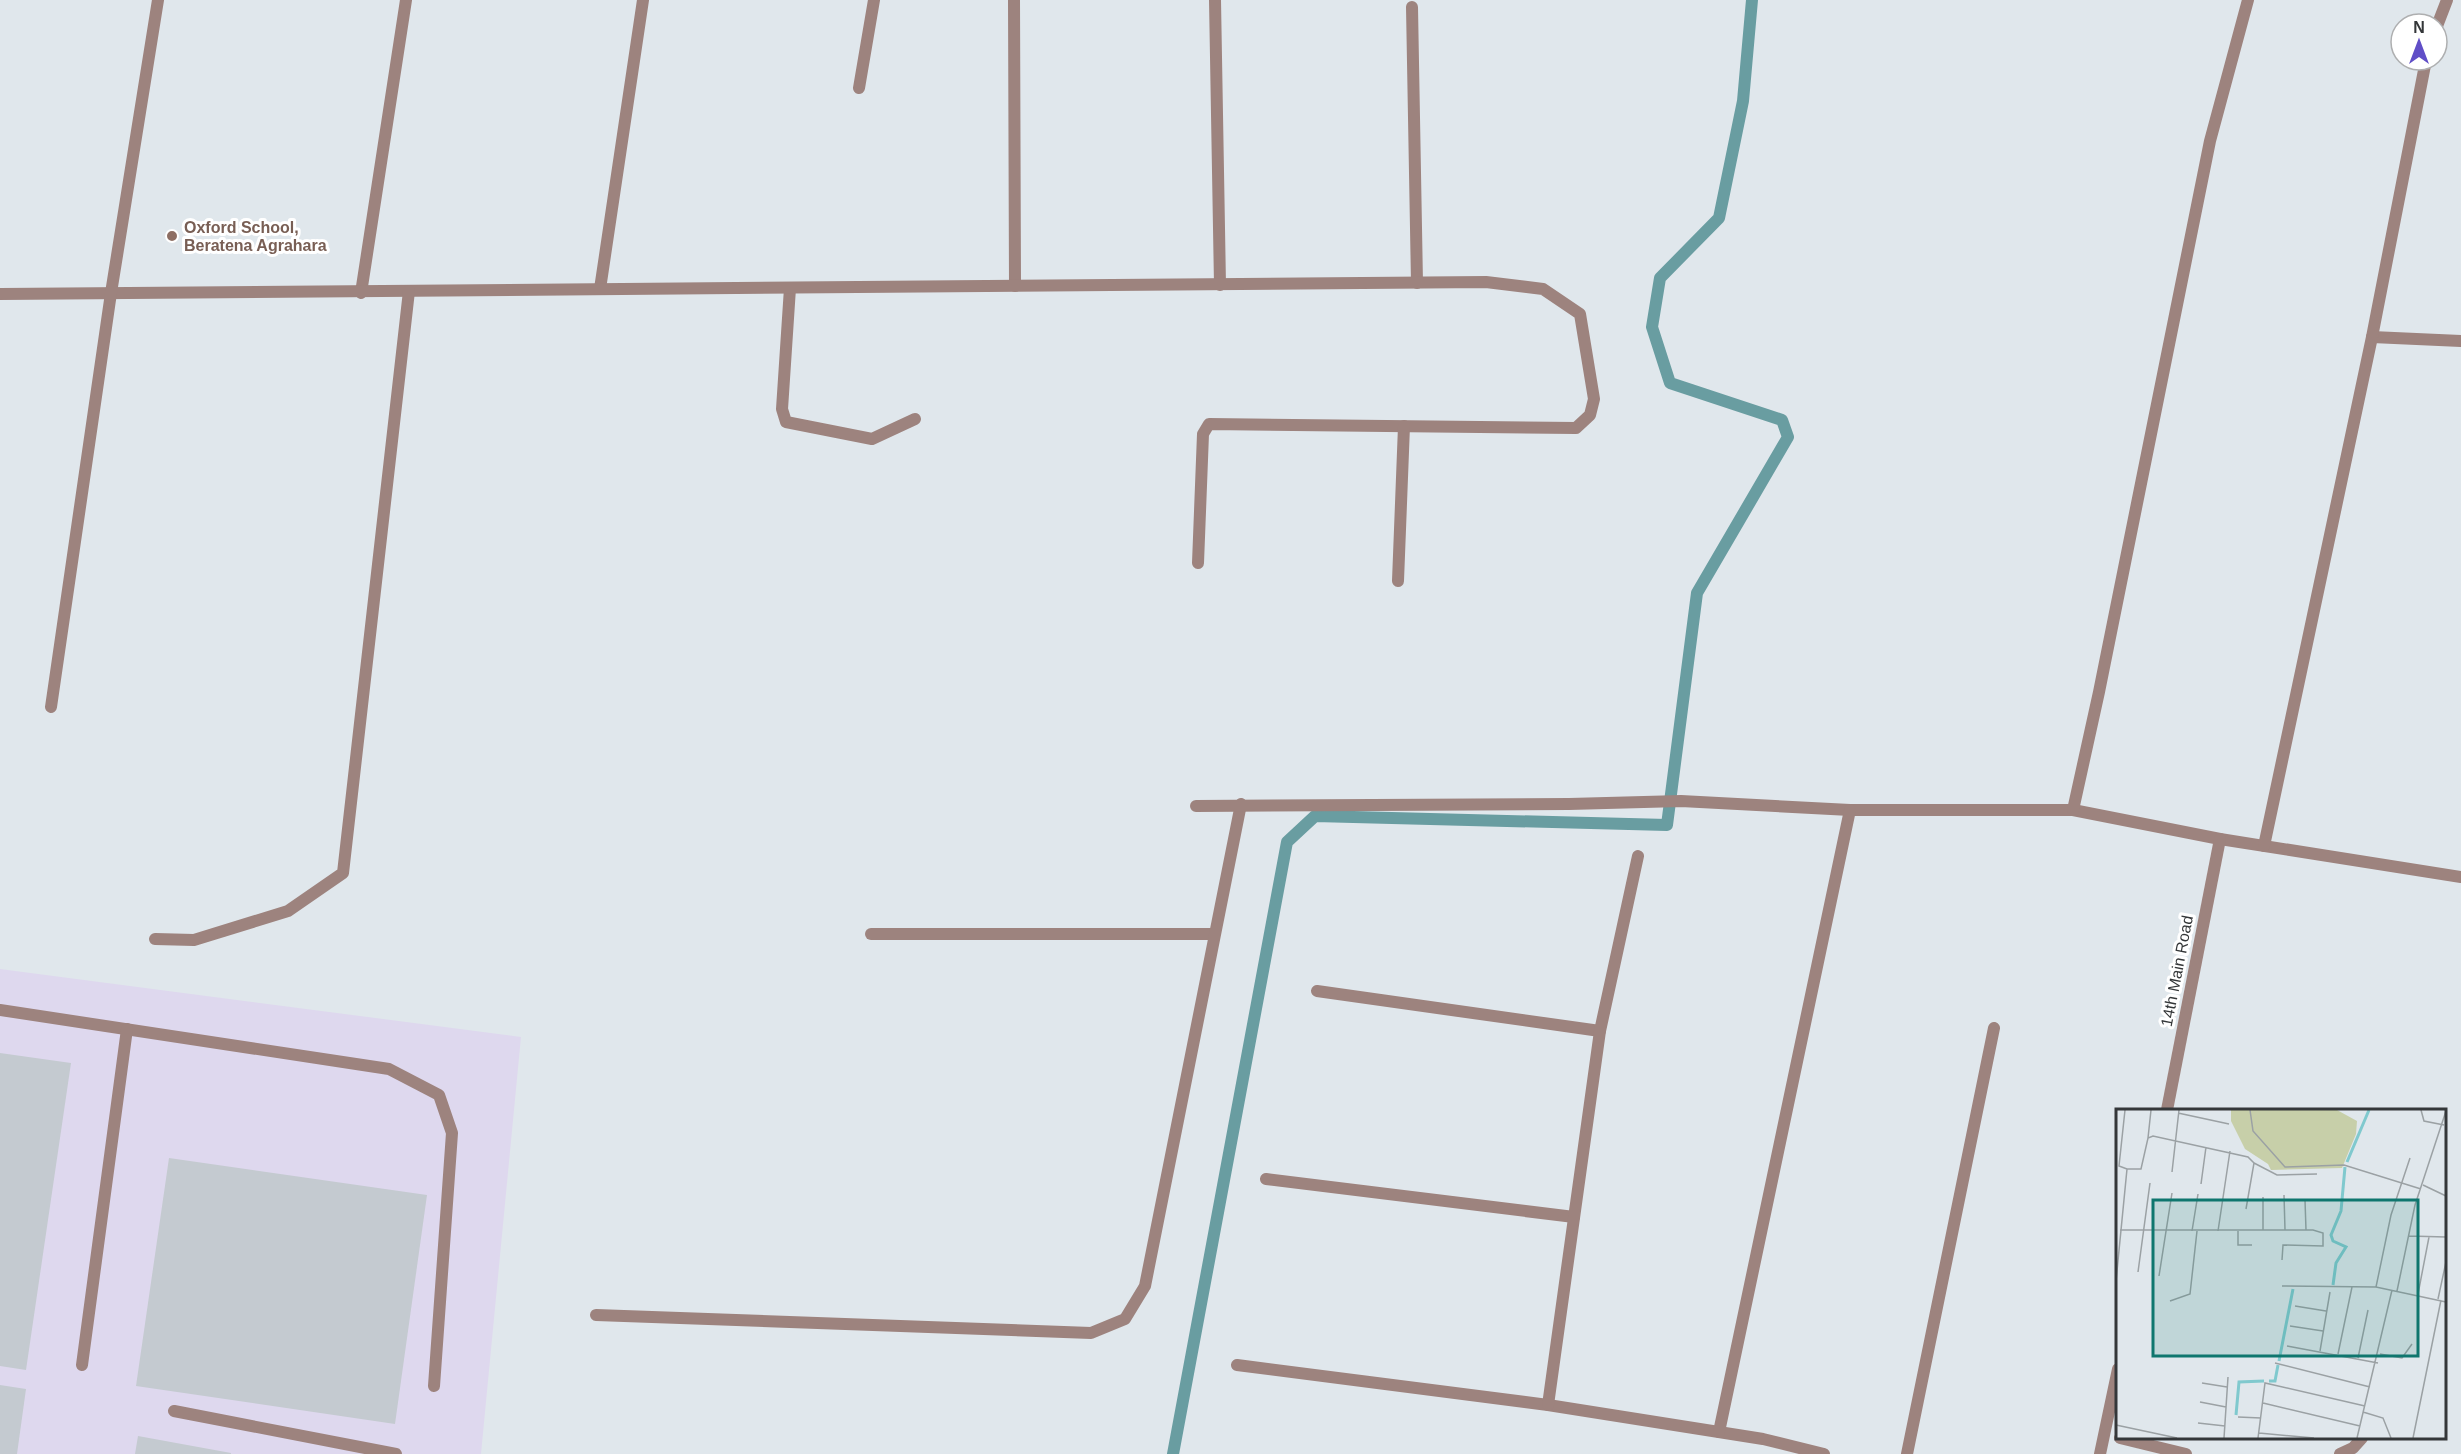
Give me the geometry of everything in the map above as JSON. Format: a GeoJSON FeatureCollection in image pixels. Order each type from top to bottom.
{"type":"FeatureCollection","features":[{"type":"Feature","properties":{"kind":"street"},"geometry":{"type":"LineString","coordinates":[[51,707],[111,293],[158,0]]}},
{"type":"Feature","properties":{"kind":"street"},"geometry":{"type":"LineString","coordinates":[[361,293],[406,0]]}},
{"type":"Feature","properties":{"kind":"street"},"geometry":{"type":"LineString","coordinates":[[600,289],[643,0]]}},
{"type":"Feature","properties":{"kind":"street"},"geometry":{"type":"LineString","coordinates":[[859,88],[874,0]]}},
{"type":"Feature","properties":{"kind":"street"},"geometry":{"type":"LineString","coordinates":[[1014,0],[1015,286]]}},
{"type":"Feature","properties":{"kind":"street"},"geometry":{"type":"LineString","coordinates":[[1215,0],[1220,285]]}},
{"type":"Feature","properties":{"kind":"street"},"geometry":{"type":"LineString","coordinates":[[2073,810],[2210,141],[2248,0]]}},
{"type":"Feature","properties":{"kind":"street"},"geometry":{"type":"LineString","coordinates":[[1412,7],[1417,282]]}},
{"type":"Feature","properties":{"kind":"street"},"geometry":{"type":"LineString","coordinates":[[2264,846],[2372,337],[2424,72]]}},
{"type":"Feature","properties":{"kind":"street"},"geometry":{"type":"LineString","coordinates":[[0,294],[361,293],[1486,282],[1543,289],[1580,314],[1594,399],[1590,415],[1576,428],[1209,424],[1203,434],[1198,563]]}},
{"type":"Feature","properties":{"kind":"street"},"geometry":{"type":"LineString","coordinates":[[790,288],[782,409],[786,422],[872,439],[915,419]]}},
{"type":"Feature","properties":{"kind":"street"},"geometry":{"type":"LineString","coordinates":[[155,939],[194,940],[288,911],[343,873],[409,291]]}},
{"type":"Feature","properties":{"kind":"street"},"geometry":{"type":"LineString","coordinates":[[2372,337],[2461,341]]}},
{"type":"Feature","properties":{"kind":"street"},"geometry":{"type":"LineString","coordinates":[[1398,581],[1404,426]]}},
{"type":"Feature","properties":{"kind":"street"},"geometry":{"type":"LineString","coordinates":[[1196,806],[1569,804],[1681,801],[1850,810],[2073,810],[2220,839],[2461,877]]}},
{"type":"Feature","properties":{"kind":"street"},"geometry":{"type":"LineString","coordinates":[[596,1315],[1091,1333],[1125,1319],[1145,1286],[1241,804]]}},
{"type":"Feature","properties":{"kind":"street"},"geometry":{"type":"LineString","coordinates":[[1719,1432],[1850,810]]}},
{"type":"Feature","properties":{"kind":"street","name":"14th Main Road"},"geometry":{"type":"LineString","coordinates":[[2167,1109],[2220,839]]}},
{"type":"Feature","properties":{"kind":"street"},"geometry":{"type":"LineString","coordinates":[[1548,1405],[1600,1031],[1638,856]]}},
{"type":"Feature","properties":{"kind":"street"},"geometry":{"type":"LineString","coordinates":[[871,934],[1214,934]]}},
{"type":"Feature","properties":{"kind":"street"},"geometry":{"type":"LineString","coordinates":[[1317,991],[1600,1031]]}},
{"type":"Feature","properties":{"kind":"street"},"geometry":{"type":"LineString","coordinates":[[0,1010],[389,1070],[439,1095],[452,1132],[434,1386]]}},
{"type":"Feature","properties":{"kind":"street"},"geometry":{"type":"LineString","coordinates":[[1907,1454],[1994,1028]]}},
{"type":"Feature","properties":{"kind":"street"},"geometry":{"type":"LineString","coordinates":[[82,1365],[126,1029]]}},
{"type":"Feature","properties":{"kind":"street"},"geometry":{"type":"LineString","coordinates":[[1266,1179],[1574,1217]]}},
{"type":"Feature","properties":{"kind":"street"},"geometry":{"type":"LineString","coordinates":[[1237,1365],[1548,1405],[1762,1439],[1824,1454]]}},
{"type":"Feature","properties":{"kind":"street"},"geometry":{"type":"LineString","coordinates":[[2100,1454],[2114,1436],[2116,1403]]}},
{"type":"Feature","properties":{"kind":"street"},"geometry":{"type":"LineString","coordinates":[[174,1411],[396,1454]]}},
{"type":"Feature","properties":{"kind":"street"},"geometry":{"type":"LineString","coordinates":[[2126,1439],[2186,1454]]}},
{"type":"Feature","properties":{"kind":"street"},"geometry":{"type":"LineString","coordinates":[[2340,1454],[2353,1448],[2360,1439]]}},
{"type":"Feature","properties":{"kind":"shaded area"},"geometry":{"type":"Polygon","coordinates":[[[0,969],[521,1037],[481,1454],[0,1454],[0,969]]]}},
{"type":"Feature","properties":{"kind":"building"},"geometry":{"type":"Polygon","coordinates":[[[0,1053],[71,1063],[26,1370],[0,1366],[0,1053]]]}},
{"type":"Feature","properties":{"kind":"building"},"geometry":{"type":"Polygon","coordinates":[[[169,1158],[427,1195],[395,1424],[136,1386],[169,1158]]]}},
{"type":"Feature","properties":{"kind":"building"},"geometry":{"type":"Polygon","coordinates":[[[0,1385],[26,1389],[17,1454],[0,1454],[0,1385]]]}},
{"type":"Feature","properties":{"kind":"building"},"geometry":{"type":"Polygon","coordinates":[[[138,1436],[231,1453],[231,1454],[135,1454],[138,1436]]]}},
{"type":"Feature","properties":{"kind":"waterway"},"geometry":{"type":"LineString","coordinates":[[1173,1454],[1287,842],[1315,816],[1667,825],[1697,593],[1788,437],[1782,420],[1670,383],[1652,327],[1660,278],[1719,218],[1743,101],[1752,0]]}},
{"type":"Feature","properties":{"kind":"place","name":"Oxford School, Beratena Agrahara"},"geometry":{"type":"Point","coordinates":[172,236]}}]}
